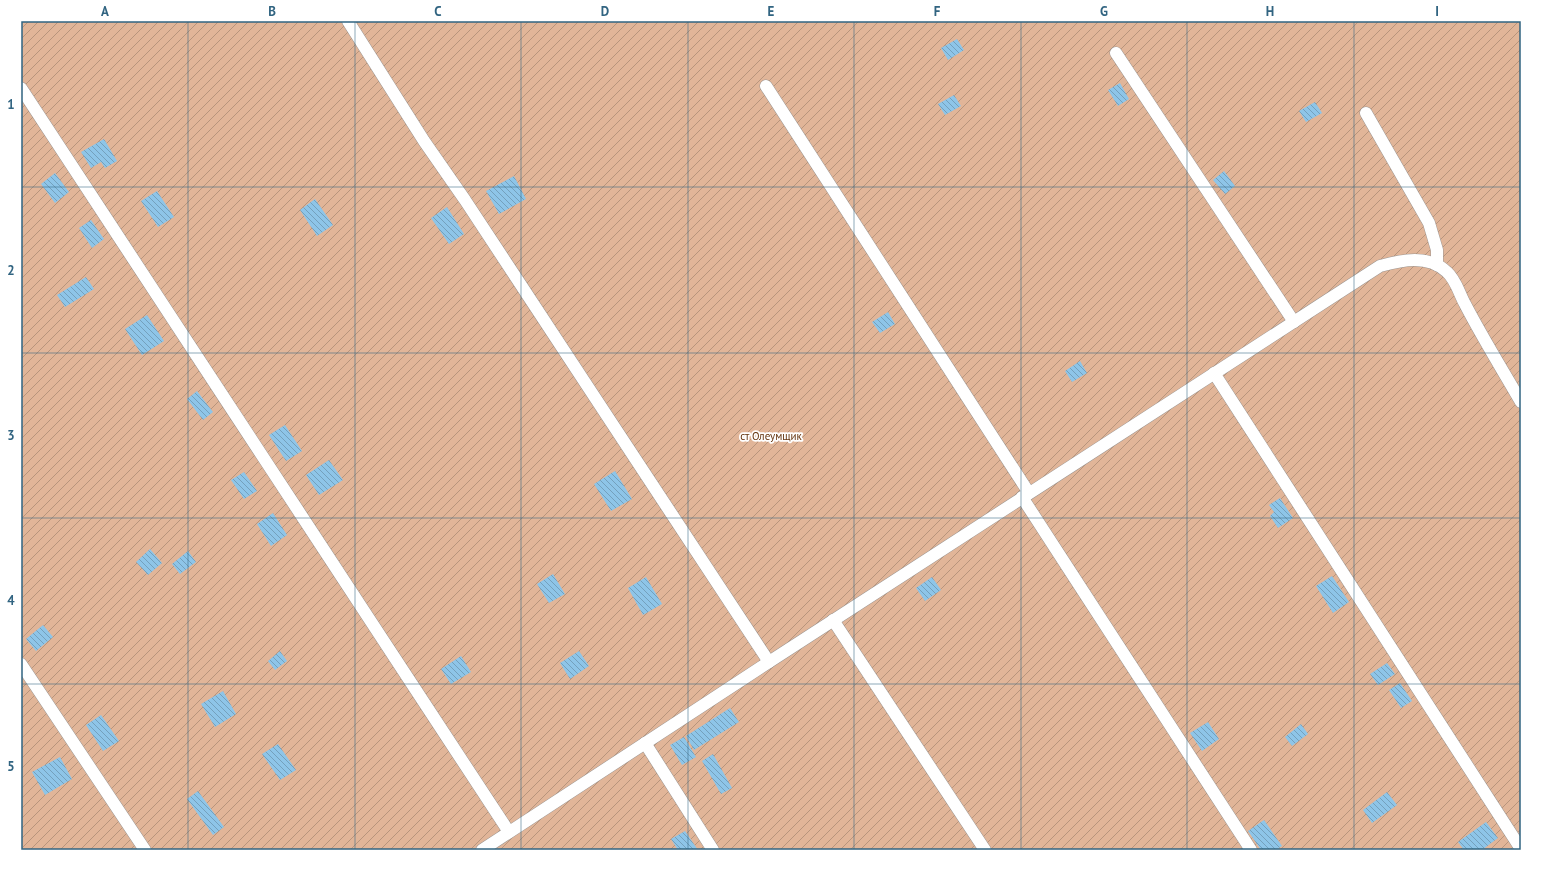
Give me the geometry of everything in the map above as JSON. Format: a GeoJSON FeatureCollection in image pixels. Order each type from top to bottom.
{"type":"FeatureCollection","features":[{"type":"Feature","properties":{"kind":"lane"},"geometry":{"type":"LineString","coordinates":[[348,21],[424,141],[465,200],[769,662]]}},
{"type":"Feature","properties":{"kind":"lane"},"geometry":{"type":"LineString","coordinates":[[1116,53],[1294,322]]}},
{"type":"Feature","properties":{"kind":"lane"},"geometry":{"type":"LineString","coordinates":[[766,86],[1251,850]]}},
{"type":"Feature","properties":{"kind":"lane"},"geometry":{"type":"LineString","coordinates":[[21,88],[509,832]]}},
{"type":"Feature","properties":{"kind":"lane"},"geometry":{"type":"LineString","coordinates":[[1366,113],[1429,223],[1438,250],[1437,265]]}},
{"type":"Feature","properties":{"kind":"lane"},"geometry":{"type":"LineString","coordinates":[[482,850],[833,620],[1380,266],[1404,260],[1426,261],[1437,265],[1447,272],[1455,282],[1465,304],[1521,402]]}},
{"type":"Feature","properties":{"kind":"lane"},"geometry":{"type":"LineString","coordinates":[[1214,373],[1521,849]]}},
{"type":"Feature","properties":{"kind":"lane"},"geometry":{"type":"LineString","coordinates":[[833,620],[985,850]]}},
{"type":"Feature","properties":{"kind":"lane"},"geometry":{"type":"LineString","coordinates":[[21,664],[145,850]]}},
{"type":"Feature","properties":{"kind":"lane"},"geometry":{"type":"LineString","coordinates":[[644,743],[713,850]]}},
{"type":"Feature","properties":{"kind":"green space","name":"ст Олеумщик"},"geometry":{"type":"Polygon","coordinates":[[[21,21],[1521,21],[1521,850],[21,850],[21,21]]]}},
{"type":"Feature","properties":{"kind":"building"},"geometry":{"type":"Polygon","coordinates":[[[957,39],[964,50],[948,60],[941,48],[957,39]]]}},
{"type":"Feature","properties":{"kind":"building"},"geometry":{"type":"Polygon","coordinates":[[[1120,83],[1129,99],[1118,106],[1108,90],[1120,83]]]}},
{"type":"Feature","properties":{"kind":"building"},"geometry":{"type":"Polygon","coordinates":[[[954,95],[961,106],[945,115],[938,104],[954,95]]]}},
{"type":"Feature","properties":{"kind":"building"},"geometry":{"type":"Polygon","coordinates":[[[1315,102],[1322,113],[1306,122],[1299,111],[1315,102]]]}},
{"type":"Feature","properties":{"kind":"building"},"geometry":{"type":"Polygon","coordinates":[[[104,139],[117,161],[105,168],[101,162],[91,168],[81,152],[104,139]]]}},
{"type":"Feature","properties":{"kind":"building"},"geometry":{"type":"Polygon","coordinates":[[[1224,171],[1235,186],[1225,194],[1213,180],[1224,171]]]}},
{"type":"Feature","properties":{"kind":"building"},"geometry":{"type":"Polygon","coordinates":[[[55,173],[69,192],[55,203],[41,184],[55,173]]]}},
{"type":"Feature","properties":{"kind":"building"},"geometry":{"type":"Polygon","coordinates":[[[514,176],[526,199],[499,214],[486,191],[514,176]]]}},
{"type":"Feature","properties":{"kind":"building"},"geometry":{"type":"Polygon","coordinates":[[[157,191],[174,217],[158,227],[141,201],[157,191]]]}},
{"type":"Feature","properties":{"kind":"building"},"geometry":{"type":"Polygon","coordinates":[[[315,199],[333,225],[317,236],[300,210],[315,199]]]}},
{"type":"Feature","properties":{"kind":"building"},"geometry":{"type":"Polygon","coordinates":[[[447,207],[464,234],[449,244],[431,218],[447,207]]]}},
{"type":"Feature","properties":{"kind":"building"},"geometry":{"type":"Polygon","coordinates":[[[91,220],[104,239],[92,248],[79,228],[91,220]]]}},
{"type":"Feature","properties":{"kind":"building"},"geometry":{"type":"Polygon","coordinates":[[[86,277],[94,289],[65,307],[57,295],[86,277]]]}},
{"type":"Feature","properties":{"kind":"building"},"geometry":{"type":"Polygon","coordinates":[[[888,312],[895,324],[880,333],[872,322],[888,312]]]}},
{"type":"Feature","properties":{"kind":"building"},"geometry":{"type":"Polygon","coordinates":[[[147,315],[164,341],[142,355],[125,329],[147,315]]]}},
{"type":"Feature","properties":{"kind":"building"},"geometry":{"type":"Polygon","coordinates":[[[1080,361],[1087,373],[1072,382],[1065,371],[1080,361]]]}},
{"type":"Feature","properties":{"kind":"building"},"geometry":{"type":"Polygon","coordinates":[[[197,391],[213,412],[203,420],[187,399],[197,391]]]}},
{"type":"Feature","properties":{"kind":"building"},"geometry":{"type":"Polygon","coordinates":[[[285,425],[302,451],[286,461],[269,435],[285,425]]]}},
{"type":"Feature","properties":{"kind":"building"},"geometry":{"type":"Polygon","coordinates":[[[329,460],[343,480],[319,495],[306,475],[329,460]]]}},
{"type":"Feature","properties":{"kind":"building"},"geometry":{"type":"Polygon","coordinates":[[[615,471],[632,499],[611,511],[594,484],[615,471]]]}},
{"type":"Feature","properties":{"kind":"building"},"geometry":{"type":"Polygon","coordinates":[[[244,472],[257,491],[244,499],[231,480],[244,472]]]}},
{"type":"Feature","properties":{"kind":"building"},"geometry":{"type":"Polygon","coordinates":[[[1280,498],[1293,518],[1278,528],[1270,516],[1274,512],[1269,505],[1280,498]]]}},
{"type":"Feature","properties":{"kind":"building"},"geometry":{"type":"Polygon","coordinates":[[[273,513],[287,535],[271,546],[257,524],[273,513]]]}},
{"type":"Feature","properties":{"kind":"building"},"geometry":{"type":"Polygon","coordinates":[[[150,549],[162,563],[148,575],[136,562],[150,549]]]}},
{"type":"Feature","properties":{"kind":"building"},"geometry":{"type":"Polygon","coordinates":[[[188,551],[196,562],[180,574],[172,564],[188,551]]]}},
{"type":"Feature","properties":{"kind":"building"},"geometry":{"type":"Polygon","coordinates":[[[553,574],[565,594],[549,603],[537,584],[553,574]]]}},
{"type":"Feature","properties":{"kind":"building"},"geometry":{"type":"Polygon","coordinates":[[[1332,576],[1349,602],[1333,613],[1316,586],[1332,576]]]}},
{"type":"Feature","properties":{"kind":"building"},"geometry":{"type":"Polygon","coordinates":[[[646,577],[662,604],[643,615],[628,588],[646,577]]]}},
{"type":"Feature","properties":{"kind":"building"},"geometry":{"type":"Polygon","coordinates":[[[932,577],[941,590],[925,601],[916,588],[932,577]]]}},
{"type":"Feature","properties":{"kind":"building"},"geometry":{"type":"Polygon","coordinates":[[[43,625],[53,637],[36,651],[26,639],[43,625]]]}},
{"type":"Feature","properties":{"kind":"building"},"geometry":{"type":"Polygon","coordinates":[[[280,651],[287,661],[275,670],[268,661],[280,651]]]}},
{"type":"Feature","properties":{"kind":"building"},"geometry":{"type":"Polygon","coordinates":[[[579,651],[589,666],[570,679],[560,663],[579,651]]]}},
{"type":"Feature","properties":{"kind":"building"},"geometry":{"type":"Polygon","coordinates":[[[461,656],[471,672],[451,684],[441,669],[461,656]]]}},
{"type":"Feature","properties":{"kind":"building"},"geometry":{"type":"Polygon","coordinates":[[[1387,663],[1395,674],[1378,685],[1370,674],[1387,663]]]}},
{"type":"Feature","properties":{"kind":"building"},"geometry":{"type":"Polygon","coordinates":[[[1400,683],[1412,701],[1401,708],[1389,690],[1400,683]]]}},
{"type":"Feature","properties":{"kind":"building"},"geometry":{"type":"Polygon","coordinates":[[[223,691],[236,714],[215,727],[201,704],[223,691]]]}},
{"type":"Feature","properties":{"kind":"building"},"geometry":{"type":"Polygon","coordinates":[[[730,708],[739,722],[694,750],[686,736],[730,708]]]}},
{"type":"Feature","properties":{"kind":"building"},"geometry":{"type":"Polygon","coordinates":[[[101,715],[119,741],[103,751],[86,725],[101,715]]]}},
{"type":"Feature","properties":{"kind":"building"},"geometry":{"type":"Polygon","coordinates":[[[1208,722],[1219,739],[1202,751],[1190,733],[1208,722]]]}},
{"type":"Feature","properties":{"kind":"building"},"geometry":{"type":"Polygon","coordinates":[[[1301,724],[1308,734],[1292,746],[1285,737],[1301,724]]]}},
{"type":"Feature","properties":{"kind":"building"},"geometry":{"type":"Polygon","coordinates":[[[684,737],[696,757],[682,765],[670,745],[684,737]]]}},
{"type":"Feature","properties":{"kind":"building"},"geometry":{"type":"Polygon","coordinates":[[[278,744],[296,770],[280,780],[262,754],[278,744]]]}},
{"type":"Feature","properties":{"kind":"building"},"geometry":{"type":"Polygon","coordinates":[[[713,754],[732,788],[721,794],[702,761],[713,754]]]}},
{"type":"Feature","properties":{"kind":"building"},"geometry":{"type":"Polygon","coordinates":[[[60,757],[72,779],[45,795],[32,772],[60,757]]]}},
{"type":"Feature","properties":{"kind":"building"},"geometry":{"type":"Polygon","coordinates":[[[198,791],[224,827],[213,835],[187,799],[198,791]]]}},
{"type":"Feature","properties":{"kind":"building"},"geometry":{"type":"Polygon","coordinates":[[[1387,792],[1397,805],[1372,823],[1363,810],[1387,792]]]}},
{"type":"Feature","properties":{"kind":"building"},"geometry":{"type":"Polygon","coordinates":[[[1264,820],[1282,846],[1276,850],[1261,850],[1248,831],[1264,820]]]}},
{"type":"Feature","properties":{"kind":"building"},"geometry":{"type":"Polygon","coordinates":[[[1486,822],[1498,838],[1482,850],[1464,850],[1458,842],[1486,822]]]}},
{"type":"Feature","properties":{"kind":"building"},"geometry":{"type":"Polygon","coordinates":[[[685,831],[698,850],[678,850],[671,839],[685,831]]]}}]}
